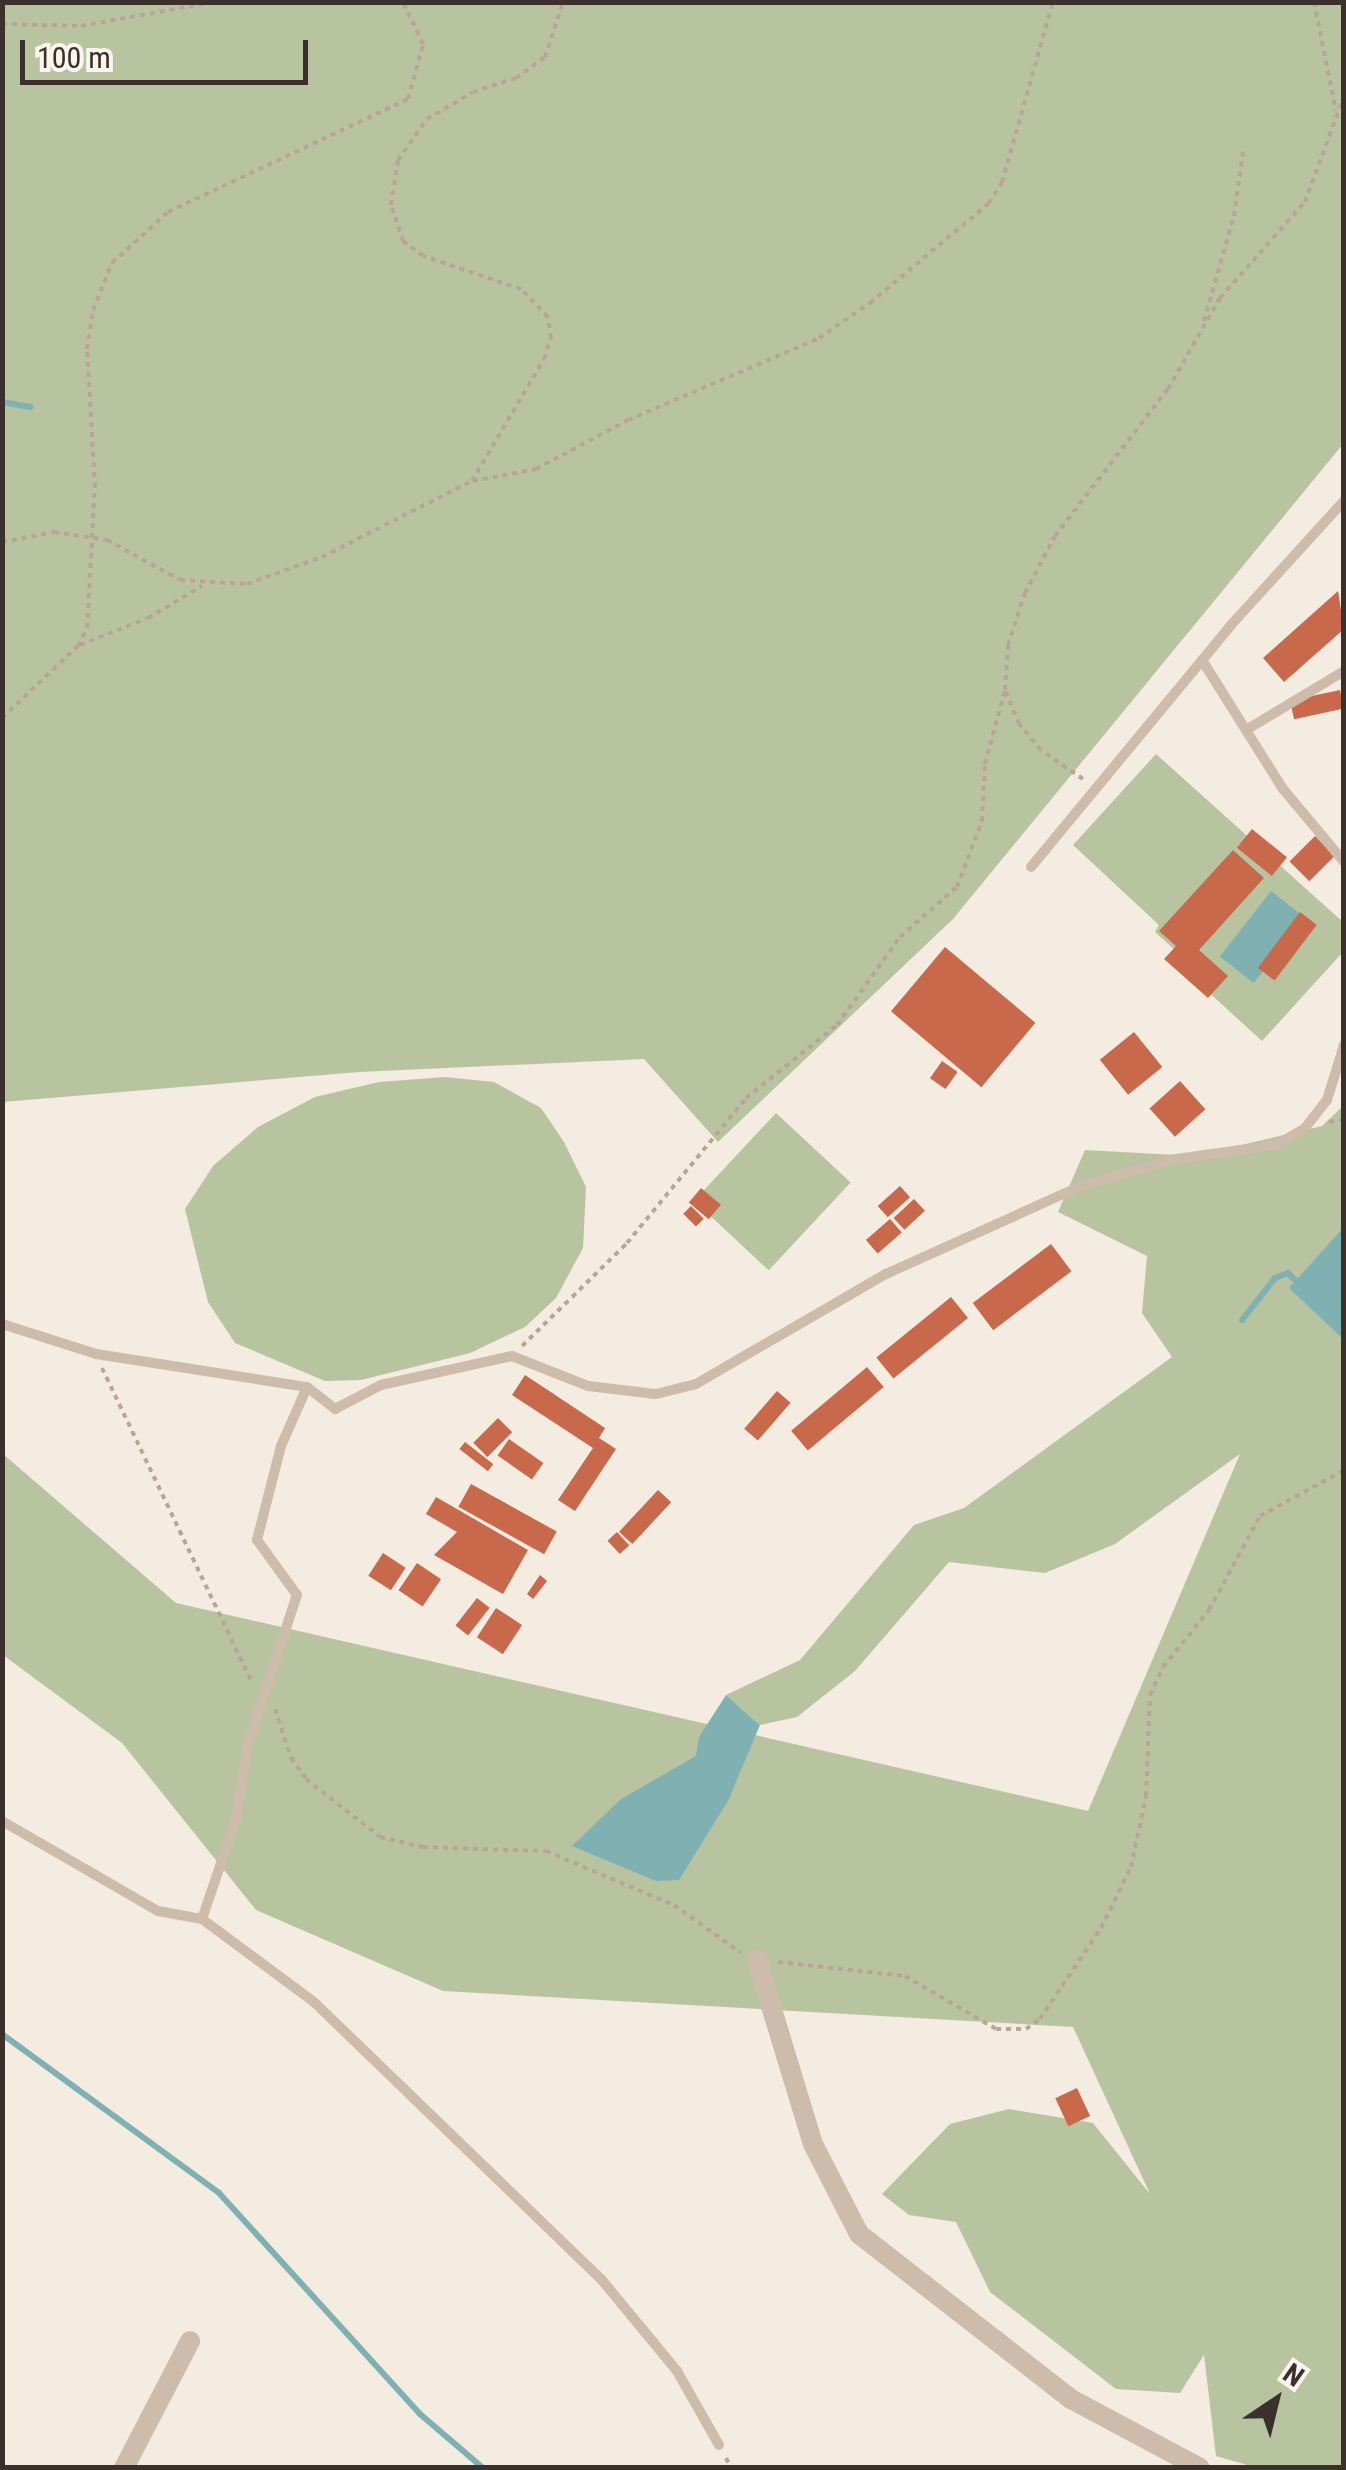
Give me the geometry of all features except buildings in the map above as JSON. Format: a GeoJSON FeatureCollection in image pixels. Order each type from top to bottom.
{"type":"FeatureCollection","features":[{"type":"Feature","properties":{"kind":"street"},"geometry":{"type":"LineString","coordinates":[[757,1960],[814,2144],[859,2234],[1071,2399],[1200,2468]]}},
{"type":"Feature","properties":{"kind":"street"},"geometry":{"type":"LineString","coordinates":[[124,2468],[190,2341]]}},
{"type":"Feature","properties":{"kind":"lane"},"geometry":{"type":"LineString","coordinates":[[1030,867],[1202,660],[1344,501]]}},
{"type":"Feature","properties":{"kind":"lane"},"geometry":{"type":"LineString","coordinates":[[1202,660],[1283,790],[1344,862]]}},
{"type":"Feature","properties":{"kind":"lane"},"geometry":{"type":"LineString","coordinates":[[1246,730],[1344,671]]}},
{"type":"Feature","properties":{"kind":"lane"},"geometry":{"type":"LineString","coordinates":[[2,1324],[96,1354],[307,1388],[335,1409],[381,1386],[512,1356],[588,1386],[656,1394],[696,1384],[886,1274],[1078,1187],[1168,1160],[1276,1146],[1306,1128],[1327,1100],[1344,1045]]}},
{"type":"Feature","properties":{"kind":"lane"},"geometry":{"type":"LineString","coordinates":[[202,1919],[297,1595],[258,1540],[281,1446],[307,1388]]}},
{"type":"Feature","properties":{"kind":"lane"},"geometry":{"type":"LineString","coordinates":[[2,1821],[158,1911],[202,1919],[314,2002],[498,2173],[601,2279],[677,2371],[718,2444]]}},
{"type":"Feature","properties":{"kind":"path"},"geometry":{"type":"LineString","coordinates":[[2,24],[80,26],[212,2]]}},
{"type":"Feature","properties":{"kind":"path"},"geometry":{"type":"LineString","coordinates":[[2,718],[78,646],[87,628],[92,538],[87,349],[93,310],[112,263],[168,212],[408,99],[424,44],[403,2]]}},
{"type":"Feature","properties":{"kind":"path"},"geometry":{"type":"LineString","coordinates":[[472,482],[544,359],[551,338],[548,316],[521,289],[423,256],[403,241],[391,205],[398,160],[426,120],[473,92],[516,78],[545,57],[563,2]]}},
{"type":"Feature","properties":{"kind":"path"},"geometry":{"type":"LineString","coordinates":[[2,542],[54,532],[92,538],[202,586],[247,584],[322,557],[472,482],[536,469],[628,420],[819,338],[870,303],[989,203],[1002,182],[1053,2]]}},
{"type":"Feature","properties":{"kind":"path"},"geometry":{"type":"LineString","coordinates":[[1314,2],[1336,114]]}},
{"type":"Feature","properties":{"kind":"path"},"geometry":{"type":"LineString","coordinates":[[512,1356],[628,1243],[746,1098],[837,1025],[900,937],[958,887],[977,839],[985,764],[1006,690],[1008,645],[1025,593],[1055,536],[1168,389],[1220,298],[1305,202],[1344,96]]}},
{"type":"Feature","properties":{"kind":"path"},"geometry":{"type":"LineString","coordinates":[[1201,332],[1234,216],[1243,151]]}},
{"type":"Feature","properties":{"kind":"path"},"geometry":{"type":"LineString","coordinates":[[78,646],[148,618],[202,586]]}},
{"type":"Feature","properties":{"kind":"path"},"geometry":{"type":"LineString","coordinates":[[1006,690],[1019,724],[1041,750],[1095,788]]}},
{"type":"Feature","properties":{"kind":"path"},"geometry":{"type":"LineString","coordinates":[[96,1354],[211,1607],[264,1703]]}},
{"type":"Feature","properties":{"kind":"path"},"geometry":{"type":"LineString","coordinates":[[268,1685],[291,1758],[380,1838],[422,1847],[546,1851],[674,1904],[757,1960],[904,1976],[996,2029],[1026,2029],[1040,2019],[1101,1928],[1131,1867],[1146,1796],[1150,1695],[1164,1667],[1209,1610],[1260,1516],[1344,1470]]}},
{"type":"Feature","properties":{"kind":"green space"},"geometry":{"type":"Polygon","coordinates":[[[2,3],[1343,3],[1343,444],[953,919],[718,1142],[644,1059],[359,1072],[3,1102],[2,3]]]}},
{"type":"Feature","properties":{"kind":"green space"},"geometry":{"type":"Polygon","coordinates":[[[1156,754],[1343,922],[1343,952],[1262,1041],[1181,967],[1186,960],[1155,932],[1159,925],[1073,845],[1156,754]]]}},
{"type":"Feature","properties":{"kind":"green space"},"geometry":{"type":"Polygon","coordinates":[[[445,1077],[494,1082],[541,1108],[564,1142],[586,1187],[583,1248],[556,1298],[525,1327],[470,1353],[361,1380],[325,1381],[235,1343],[208,1302],[185,1209],[213,1166],[258,1127],[315,1097],[379,1082],[445,1077]]]}},
{"type":"Feature","properties":{"kind":"green space"},"geometry":{"type":"Polygon","coordinates":[[[1343,1106],[1343,2467],[1254,2467],[1216,2456],[1204,2355],[1180,2393],[1116,2389],[990,2292],[956,2222],[909,2215],[882,2194],[950,2124],[1009,2109],[1093,2123],[1150,2194],[1073,2027],[443,1991],[256,1910],[122,1743],[3,1655],[3,1454],[176,1603],[1088,1811],[1240,1454],[1115,1544],[1045,1573],[949,1562],[855,1671],[797,1717],[760,1725],[726,1695],[800,1660],[914,1525],[964,1508],[1172,1357],[1142,1313],[1147,1256],[1058,1212],[1085,1150],[1195,1156],[1322,1126],[1343,1106]]]}},
{"type":"Feature","properties":{"kind":"green space"},"geometry":{"type":"Polygon","coordinates":[[[776,1113],[851,1183],[769,1270],[694,1201],[776,1113]]]}},
{"type":"Feature","properties":{"kind":"water"},"geometry":{"type":"Polygon","coordinates":[[[1271,891],[1305,917],[1254,983],[1220,956],[1271,891]]]}},
{"type":"Feature","properties":{"kind":"water"},"geometry":{"type":"Polygon","coordinates":[[[1343,1228],[1343,1339],[1289,1288],[1343,1228]]]}},
{"type":"Feature","properties":{"kind":"water"},"geometry":{"type":"Polygon","coordinates":[[[726,1695],[760,1725],[728,1801],[679,1880],[656,1881],[572,1846],[621,1799],[696,1756],[699,1737],[726,1695]]]}},
{"type":"Feature","properties":{"kind":"waterway"},"geometry":{"type":"LineString","coordinates":[[2,402],[31,407]]}},
{"type":"Feature","properties":{"kind":"waterway"},"geometry":{"type":"LineString","coordinates":[[1242,1320],[1275,1278],[1288,1273],[1295,1280]]}},
{"type":"Feature","properties":{"kind":"waterway"},"geometry":{"type":"LineString","coordinates":[[2,2034],[219,2193],[420,2414],[483,2468]]}}]}
